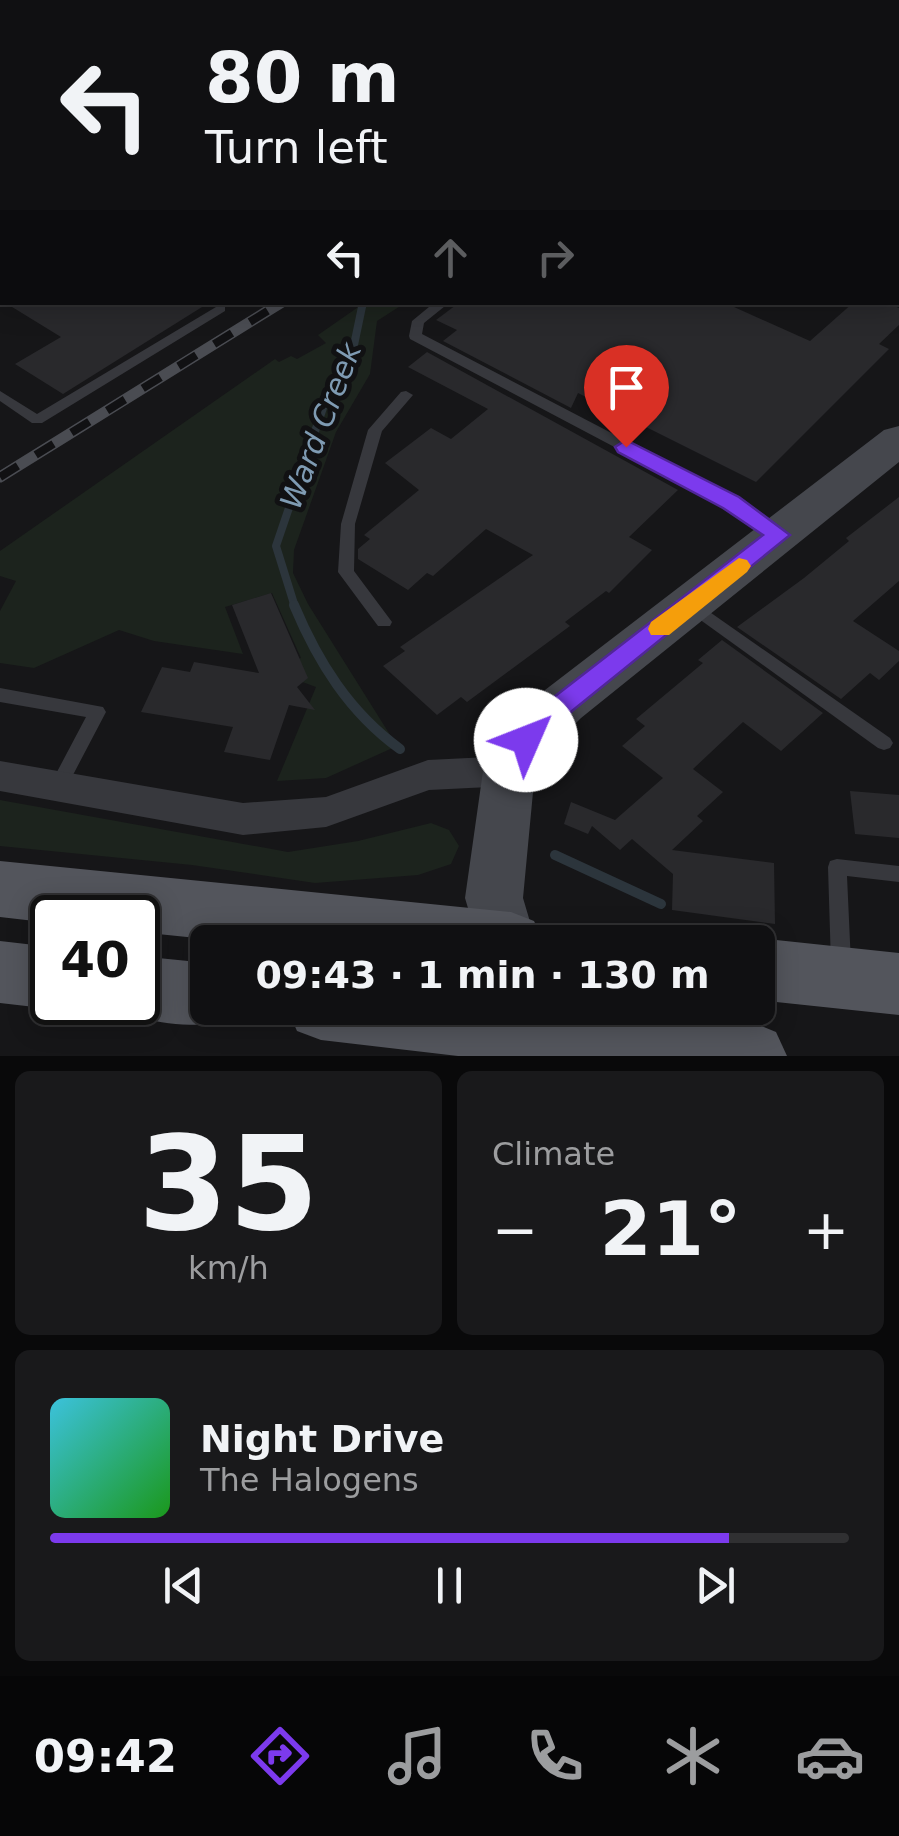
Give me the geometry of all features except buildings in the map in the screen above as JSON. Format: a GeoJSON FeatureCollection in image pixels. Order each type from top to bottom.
{"type":"FeatureCollection","features":[{"type":"Feature","properties":{"kind":"main road"},"geometry":{"type":"LineString","coordinates":[[0,889],[345,925]]}},
{"type":"Feature","properties":{"kind":"main road"},"geometry":{"type":"LineString","coordinates":[[775,971],[870,981]]}},
{"type":"Feature","properties":{"kind":"main road"},"geometry":{"type":"LineString","coordinates":[[0,972],[30,975]]}},
{"type":"Feature","properties":{"kind":"main road"},"geometry":{"type":"LineString","coordinates":[[160,990],[190,993]]}},
{"type":"Feature","properties":{"kind":"main road"},"geometry":{"type":"LineString","coordinates":[[473,1025],[752,1056]]}},
{"type":"Feature","properties":{"kind":"street"},"geometry":{"type":"LineString","coordinates":[[503,925],[494,898],[509,772],[526,740],[563,704],[894,450]]}},
{"type":"Feature","properties":{"kind":"street"},"geometry":{"type":"LineString","coordinates":[[0,776],[243,819],[326,812],[428,775],[509,772]]}},
{"type":"Feature","properties":{"kind":"lane"},"geometry":{"type":"LineString","coordinates":[[440,305],[418,320],[415,336],[731,502],[779,535]]}},
{"type":"Feature","properties":{"kind":"lane"},"geometry":{"type":"LineString","coordinates":[[0,395],[36,420],[220,308]]}},
{"type":"Feature","properties":{"kind":"lane"},"geometry":{"type":"LineString","coordinates":[[384,622],[346,572],[348,524],[375,430],[406,395]]}},
{"type":"Feature","properties":{"kind":"lane"},"geometry":{"type":"LineString","coordinates":[[691,604],[884,743]]}},
{"type":"Feature","properties":{"kind":"lane"},"geometry":{"type":"LineString","coordinates":[[0,696],[96,712],[58,787]]}},
{"type":"Feature","properties":{"kind":"lane"},"geometry":{"type":"LineString","coordinates":[[870,981],[838,867],[899,874]]}},
{"type":"Feature","properties":{"kind":"shaded area"},"geometry":{"type":"Polygon","coordinates":[[[361,305],[402,305],[377,321],[370,374],[336,432],[294,550],[293,573],[308,604],[397,746],[326,778],[277,781],[316,687],[267,669],[301,658],[272,593],[225,607],[243,654],[154,641],[119,630],[34,668],[0,663],[0,611],[16,581],[0,576],[0,551],[275,359],[297,359],[326,343],[318,335],[361,305]]]}},
{"type":"Feature","properties":{"kind":"shaded area"},"geometry":{"type":"Polygon","coordinates":[[[0,800],[288,852],[358,841],[431,823],[449,830],[459,846],[451,864],[418,875],[315,883],[192,865],[0,846],[0,800]]]}},
{"type":"Feature","properties":{"kind":"waterway","name":"Ward Creek"},"geometry":{"type":"LineString","coordinates":[[295,607],[276,546],[325,402],[349,369],[362,305]]}},
{"type":"Feature","properties":{"kind":"waterway","name":"Ward Creek"},"geometry":{"type":"LineString","coordinates":[[294,605],[314,646],[350,702],[400,749]]}},
{"type":"Feature","properties":{"kind":"waterway","name":"Ward Creek"},"geometry":{"type":"LineString","coordinates":[[555,855],[661,904]]}},
{"type":"Feature","properties":{"kind":"railway"},"geometry":{"type":"LineString","coordinates":[[0,477],[277,305]]}},
{"type":"Feature","properties":{"kind":"slow traffic"},"geometry":{"type":"LineString","coordinates":[[660,629],[739,566]]}},
{"type":"Feature","properties":{"kind":"route"},"geometry":{"type":"LineString","coordinates":[[526,740],[563,704],[779,535],[731,502],[626,447]]}}]}
